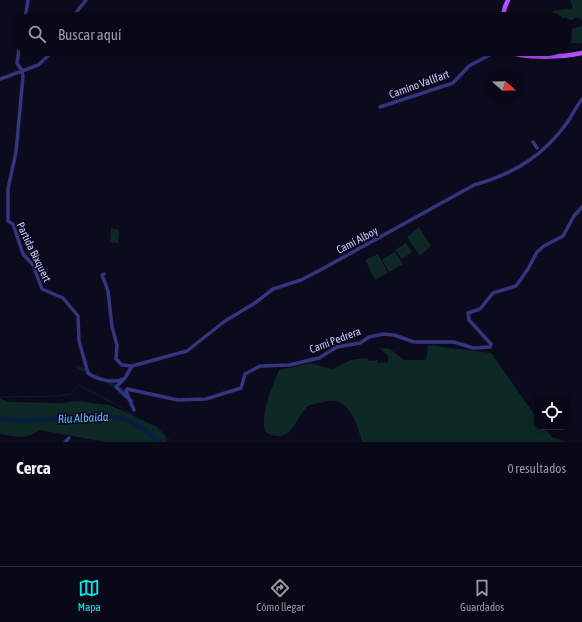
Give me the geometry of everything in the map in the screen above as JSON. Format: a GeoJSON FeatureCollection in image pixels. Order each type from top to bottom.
{"type":"FeatureCollection","features":[{"type":"Feature","properties":{"kind":"main road"},"geometry":{"type":"LineString","coordinates":[[504,12],[508,0]]}},
{"type":"Feature","properties":{"kind":"main road"},"geometry":{"type":"LineString","coordinates":[[570,56],[582,53]]}},
{"type":"Feature","properties":{"kind":"main road"},"geometry":{"type":"LineString","coordinates":[[547,56],[568,56]]}},
{"type":"Feature","properties":{"kind":"street"},"geometry":{"type":"LineString","coordinates":[[26,12],[28,0]]}},
{"type":"Feature","properties":{"kind":"street"},"geometry":{"type":"LineString","coordinates":[[77,12],[86,0]]}},
{"type":"Feature","properties":{"kind":"street"},"geometry":{"type":"LineString","coordinates":[[18,56],[17,64],[22,71]]}},
{"type":"Feature","properties":{"kind":"street"},"geometry":{"type":"LineString","coordinates":[[0,79],[44,62],[50,56]]}},
{"type":"Feature","properties":{"kind":"street","name":"Camino Vallfart"},"geometry":{"type":"LineString","coordinates":[[380,107],[453,83],[469,66],[489,56]]}},
{"type":"Feature","properties":{"kind":"street","name":"Partida Bixquert"},"geometry":{"type":"LineString","coordinates":[[22,71],[16,152],[8,189],[8,221],[13,224],[23,254],[33,265],[42,289],[58,294],[78,316],[79,341],[88,373],[98,379],[116,381],[126,376]]}},
{"type":"Feature","properties":{"kind":"street","name":"Camí Alboy"},"geometry":{"type":"LineString","coordinates":[[132,366],[187,351],[225,321],[255,303],[273,289],[301,280],[474,185],[488,181],[535,158],[554,138],[582,99]]}},
{"type":"Feature","properties":{"kind":"street"},"geometry":{"type":"LineString","coordinates":[[533,142],[537,148]]}},
{"type":"Feature","properties":{"kind":"street","name":"Camí Pedrera"},"geometry":{"type":"LineString","coordinates":[[131,402],[126,391],[127,389],[178,400],[215,396],[241,388],[245,374],[260,366],[288,365],[319,358],[337,348],[360,343],[369,337],[383,334],[394,334],[414,342],[450,342],[473,348],[490,347],[491,344],[469,320],[468,313],[480,309],[493,293],[516,286],[528,269],[537,252],[544,246],[563,236],[574,216],[582,207]]}},
{"type":"Feature","properties":{"kind":"street"},"geometry":{"type":"LineString","coordinates":[[104,274],[102,276],[108,291],[112,327],[117,345],[116,359],[122,365],[132,366],[126,376],[116,387],[131,402],[134,410]]}},
{"type":"Feature","properties":{"kind":"street"},"geometry":{"type":"LineString","coordinates":[[65,442],[69,438]]}},
{"type":"Feature","properties":{"kind":"green space"},"geometry":{"type":"Polygon","coordinates":[[[570,0],[582,0],[582,20],[577,17],[570,20],[570,12],[553,12],[553,11],[573,8],[570,0]]]}},
{"type":"Feature","properties":{"kind":"green space"},"geometry":{"type":"Polygon","coordinates":[[[582,26],[582,43],[571,43],[572,29],[582,26]]]}},
{"type":"Feature","properties":{"kind":"green space"},"geometry":{"type":"Polygon","coordinates":[[[419,227],[431,246],[420,256],[407,237],[419,227]]]}},
{"type":"Feature","properties":{"kind":"green space"},"geometry":{"type":"Polygon","coordinates":[[[111,228],[119,230],[118,243],[110,242],[111,228]]]}},
{"type":"Feature","properties":{"kind":"green space"},"geometry":{"type":"Polygon","coordinates":[[[406,243],[412,252],[402,259],[395,250],[406,243]]]}},
{"type":"Feature","properties":{"kind":"green space"},"geometry":{"type":"Polygon","coordinates":[[[395,252],[403,264],[389,272],[382,260],[395,252]]]}},
{"type":"Feature","properties":{"kind":"green space"},"geometry":{"type":"Polygon","coordinates":[[[378,254],[388,273],[375,280],[365,260],[378,254]]]}},
{"type":"Feature","properties":{"kind":"green space"},"geometry":{"type":"Polygon","coordinates":[[[428,345],[491,353],[534,414],[534,430],[546,430],[552,437],[566,442],[362,442],[350,412],[339,402],[332,401],[308,406],[291,430],[282,436],[269,434],[265,431],[265,409],[279,370],[310,363],[332,369],[351,360],[367,358],[369,361],[377,360],[378,363],[388,362],[388,356],[379,348],[390,349],[404,360],[426,360],[428,345]]]}},
{"type":"Feature","properties":{"kind":"green space"},"geometry":{"type":"Polygon","coordinates":[[[0,398],[7,402],[63,403],[76,401],[109,405],[156,427],[164,435],[168,442],[107,442],[39,430],[26,436],[0,434],[0,398]]]}},
{"type":"Feature","properties":{"kind":"waterway"},"geometry":{"type":"LineString","coordinates":[[78,367],[89,372]]}},
{"type":"Feature","properties":{"kind":"waterway"},"geometry":{"type":"LineString","coordinates":[[106,381],[123,390]]}},
{"type":"Feature","properties":{"kind":"waterway"},"geometry":{"type":"LineString","coordinates":[[0,397],[58,396],[71,394],[79,385],[119,406],[138,419],[157,427],[171,442]]}},
{"type":"Feature","properties":{"kind":"waterway","name":"Riu Albaida"},"geometry":{"type":"LineString","coordinates":[[0,418],[25,421],[88,416],[117,418],[131,422],[145,430],[158,442]]}},
{"type":"Feature","properties":{"kind":"waterway"},"geometry":{"type":"LineString","coordinates":[[103,442],[120,418]]}}]}
